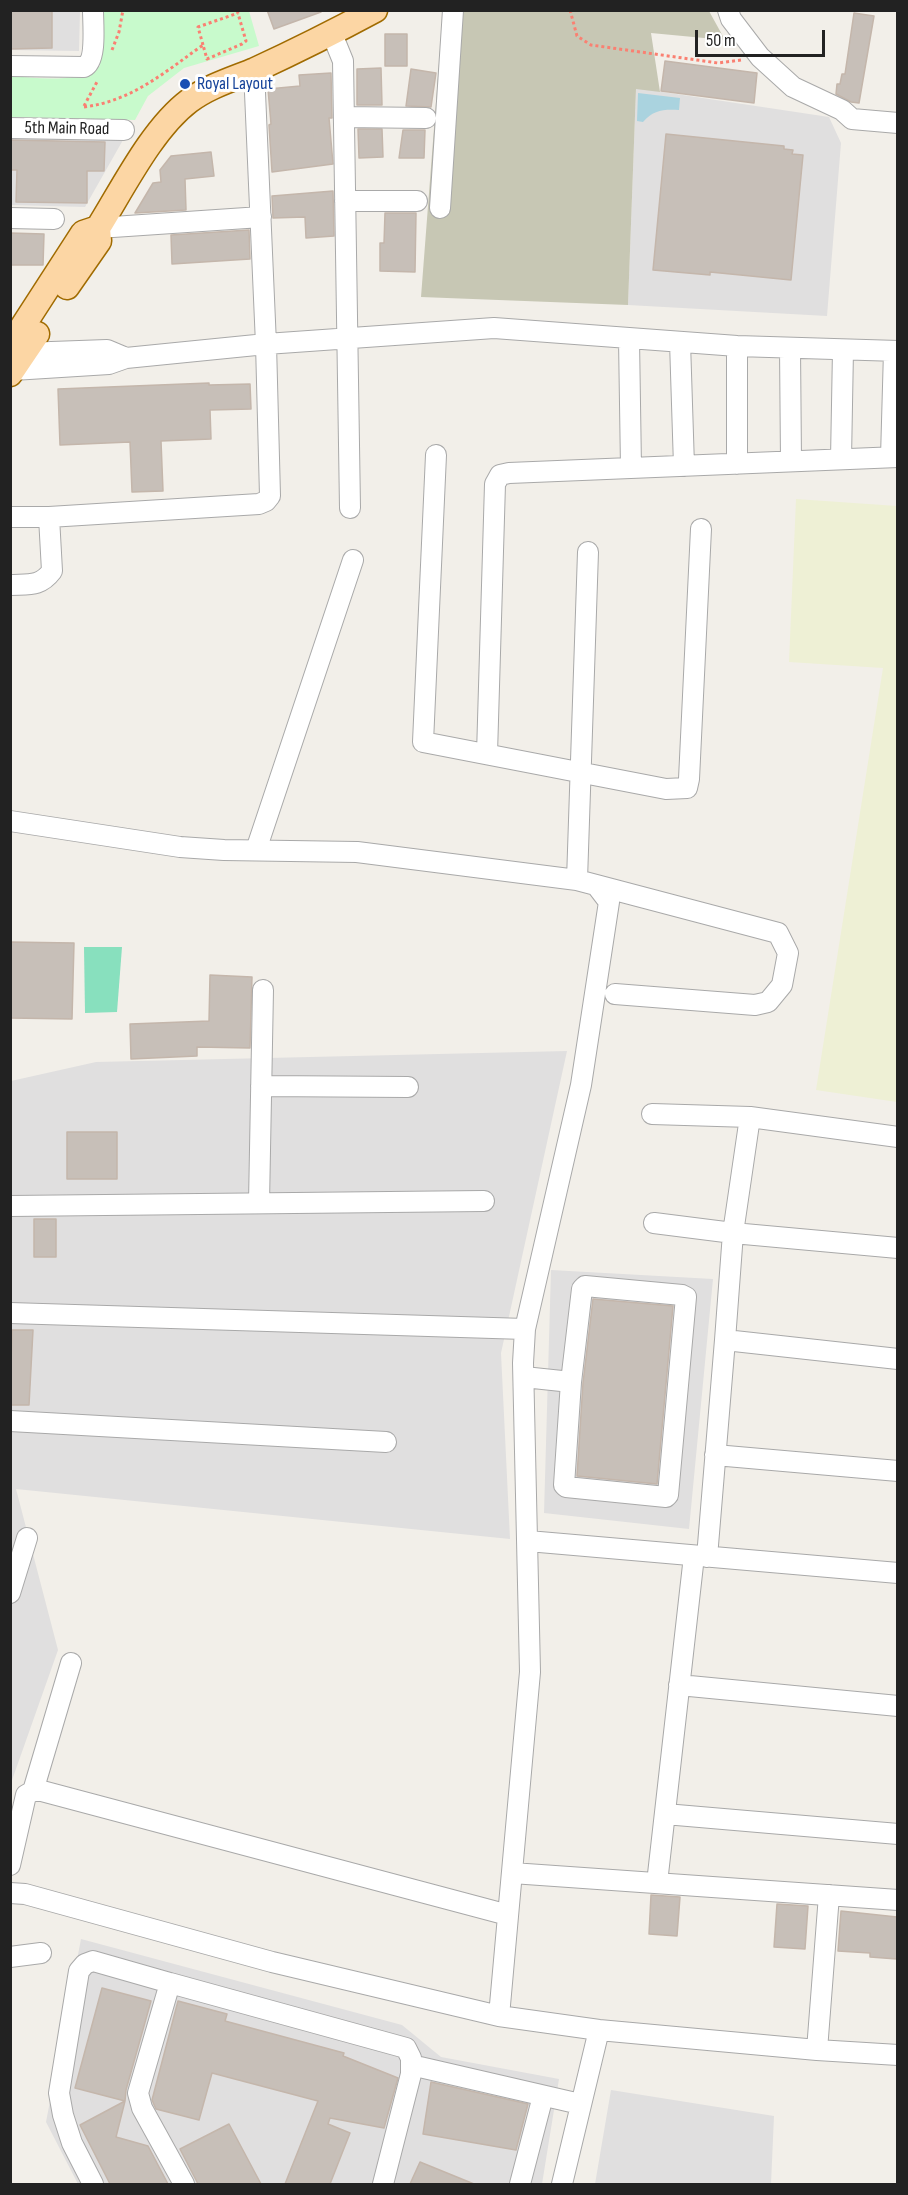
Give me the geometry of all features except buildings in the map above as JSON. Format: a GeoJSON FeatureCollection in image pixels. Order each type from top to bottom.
{"type":"FeatureCollection","features":[{"type":"Feature","properties":{"kind":"main road"},"geometry":{"type":"LineString","coordinates":[[13,361],[83,233],[98,228],[159,131],[189,101],[223,82],[332,34],[375,10]]}},
{"type":"Feature","properties":{"kind":"street"},"geometry":{"type":"LineString","coordinates":[[10,66],[84,67],[88,65],[92,58],[93,10]]}},
{"type":"Feature","properties":{"kind":"street"},"geometry":{"type":"LineString","coordinates":[[440,208],[453,10]]}},
{"type":"Feature","properties":{"kind":"street"},"geometry":{"type":"LineString","coordinates":[[728,10],[731,19],[760,57],[793,87],[842,110],[852,119],[897,123]]}},
{"type":"Feature","properties":{"kind":"street"},"geometry":{"type":"LineString","coordinates":[[332,34],[343,61],[350,508]]}},
{"type":"Feature","properties":{"kind":"street"},"geometry":{"type":"LineString","coordinates":[[10,517],[49,517],[259,504],[270,496],[254,70]]}},
{"type":"Feature","properties":{"kind":"street"},"geometry":{"type":"LineString","coordinates":[[344,117],[426,118]]}},
{"type":"Feature","properties":{"kind":"street","name":"5th Main Road"},"geometry":{"type":"LineString","coordinates":[[10,128],[124,130]]}},
{"type":"Feature","properties":{"kind":"street"},"geometry":{"type":"LineString","coordinates":[[345,201],[417,201]]}},
{"type":"Feature","properties":{"kind":"street"},"geometry":{"type":"LineString","coordinates":[[98,228],[261,217]]}},
{"type":"Feature","properties":{"kind":"street"},"geometry":{"type":"LineString","coordinates":[[10,218],[54,219]]}},
{"type":"Feature","properties":{"kind":"street"},"geometry":{"type":"LineString","coordinates":[[13,361],[106,350],[126,358],[266,344],[494,328],[736,346],[896,351],[894,457],[500,475],[496,479],[487,754]]}},
{"type":"Feature","properties":{"kind":"street"},"geometry":{"type":"LineString","coordinates":[[630,339],[631,468]]}},
{"type":"Feature","properties":{"kind":"street"},"geometry":{"type":"LineString","coordinates":[[680,342],[684,466]]}},
{"type":"Feature","properties":{"kind":"street"},"geometry":{"type":"LineString","coordinates":[[736,346],[737,464]]}},
{"type":"Feature","properties":{"kind":"street"},"geometry":{"type":"LineString","coordinates":[[790,348],[791,461]]}},
{"type":"Feature","properties":{"kind":"street"},"geometry":{"type":"LineString","coordinates":[[841,459],[843,350]]}},
{"type":"Feature","properties":{"kind":"street"},"geometry":{"type":"LineString","coordinates":[[436,455],[423,742],[666,789],[687,788],[701,529]]}},
{"type":"Feature","properties":{"kind":"street"},"geometry":{"type":"LineString","coordinates":[[10,585],[36,584],[44,581],[52,571],[49,517]]}},
{"type":"Feature","properties":{"kind":"street"},"geometry":{"type":"LineString","coordinates":[[499,2016],[530,1672],[525,1329],[581,1085],[609,902],[586,882],[580,773],[588,552]]}},
{"type":"Feature","properties":{"kind":"street"},"geometry":{"type":"LineString","coordinates":[[256,850],[353,560]]}},
{"type":"Feature","properties":{"kind":"street"},"geometry":{"type":"LineString","coordinates":[[10,821],[180,847],[357,852],[586,882],[778,933],[788,953],[782,985],[768,1002],[755,1005],[615,994]]}},
{"type":"Feature","properties":{"kind":"street"},"geometry":{"type":"LineString","coordinates":[[259,1203],[263,990]]}},
{"type":"Feature","properties":{"kind":"street"},"geometry":{"type":"LineString","coordinates":[[261,1086],[408,1087]]}},
{"type":"Feature","properties":{"kind":"street"},"geometry":{"type":"LineString","coordinates":[[652,1114],[750,1117],[897,1137]]}},
{"type":"Feature","properties":{"kind":"street"},"geometry":{"type":"LineString","coordinates":[[657,1883],[679,1685],[715,1455],[733,1233],[750,1117]]}},
{"type":"Feature","properties":{"kind":"street"},"geometry":{"type":"LineString","coordinates":[[10,1206],[484,1201]]}},
{"type":"Feature","properties":{"kind":"street"},"geometry":{"type":"LineString","coordinates":[[654,1223],[733,1233],[897,1248]]}},
{"type":"Feature","properties":{"kind":"street"},"geometry":{"type":"LineString","coordinates":[[583,1287],[685,1295],[667,1496],[564,1485],[571,1382],[583,1287]]}},
{"type":"Feature","properties":{"kind":"street"},"geometry":{"type":"LineString","coordinates":[[10,1312],[525,1329]]}},
{"type":"Feature","properties":{"kind":"street"},"geometry":{"type":"LineString","coordinates":[[725,1341],[897,1359]]}},
{"type":"Feature","properties":{"kind":"street"},"geometry":{"type":"LineString","coordinates":[[524,1377],[571,1382]]}},
{"type":"Feature","properties":{"kind":"street"},"geometry":{"type":"LineString","coordinates":[[10,1421],[386,1442]]}},
{"type":"Feature","properties":{"kind":"street"},"geometry":{"type":"LineString","coordinates":[[715,1455],[897,1471]]}},
{"type":"Feature","properties":{"kind":"street"},"geometry":{"type":"LineString","coordinates":[[10,1593],[27,1538]]}},
{"type":"Feature","properties":{"kind":"street"},"geometry":{"type":"LineString","coordinates":[[528,1541],[897,1573]]}},
{"type":"Feature","properties":{"kind":"street"},"geometry":{"type":"LineString","coordinates":[[33,1791],[71,1663]]}},
{"type":"Feature","properties":{"kind":"street"},"geometry":{"type":"LineString","coordinates":[[679,1685],[897,1706]]}},
{"type":"Feature","properties":{"kind":"street"},"geometry":{"type":"LineString","coordinates":[[10,1865],[26,1795],[33,1791],[42,1791],[508,1915]]}},
{"type":"Feature","properties":{"kind":"street"},"geometry":{"type":"LineString","coordinates":[[665,1814],[897,1834]]}},
{"type":"Feature","properties":{"kind":"street"},"geometry":{"type":"LineString","coordinates":[[512,1873],[897,1899]]}},
{"type":"Feature","properties":{"kind":"street"},"geometry":{"type":"LineString","coordinates":[[10,1893],[25,1894],[272,1962],[499,2016],[599,2030],[897,2055]]}},
{"type":"Feature","properties":{"kind":"street"},"geometry":{"type":"LineString","coordinates":[[817,2050],[829,1895]]}},
{"type":"Feature","properties":{"kind":"street"},"geometry":{"type":"LineString","coordinates":[[10,1957],[41,1953]]}},
{"type":"Feature","properties":{"kind":"street"},"geometry":{"type":"LineString","coordinates":[[93,2184],[72,2143],[59,2093],[79,1971],[85,1964],[93,1961],[406,2048],[411,2058],[411,2074],[383,2184]]}},
{"type":"Feature","properties":{"kind":"street"},"geometry":{"type":"LineString","coordinates":[[170,1983],[138,2093],[142,2108],[184,2184]]}},
{"type":"Feature","properties":{"kind":"street"},"geometry":{"type":"LineString","coordinates":[[562,2184],[599,2030]]}},
{"type":"Feature","properties":{"kind":"street"},"geometry":{"type":"LineString","coordinates":[[411,2065],[580,2104]]}},
{"type":"Feature","properties":{"kind":"street"},"geometry":{"type":"LineString","coordinates":[[520,2184],[543,2096]]}},
{"type":"Feature","properties":{"kind":"path"},"geometry":{"type":"LineString","coordinates":[[570,10],[577,36],[591,45],[718,63],[760,57]]}},
{"type":"Feature","properties":{"kind":"path"},"geometry":{"type":"LineString","coordinates":[[238,12],[246,40],[207,59],[198,27],[238,12]]}},
{"type":"Feature","properties":{"kind":"path"},"geometry":{"type":"LineString","coordinates":[[84,106],[100,105],[140,90],[202,45]]}},
{"type":"Feature","properties":{"kind":"shaded area"},"geometry":{"type":"Polygon","coordinates":[[[11,11],[80,11],[79,51],[11,50],[11,11]]]}},
{"type":"Feature","properties":{"kind":"shaded area"},"geometry":{"type":"Polygon","coordinates":[[[443,11],[709,11],[725,40],[651,33],[660,92],[636,89],[628,305],[421,297],[443,11]]]}},
{"type":"Feature","properties":{"kind":"shaded area"},"geometry":{"type":"Polygon","coordinates":[[[636,88],[829,117],[841,143],[827,316],[628,305],[636,88]]]}},
{"type":"Feature","properties":{"kind":"shaded area"},"geometry":{"type":"Polygon","coordinates":[[[11,137],[123,140],[85,207],[11,205],[11,137]]]}},
{"type":"Feature","properties":{"kind":"shaded area"},"geometry":{"type":"Polygon","coordinates":[[[796,499],[897,506],[897,1102],[816,1090],[883,668],[789,662],[796,499]]]}},
{"type":"Feature","properties":{"kind":"shaded area"},"geometry":{"type":"Polygon","coordinates":[[[567,1051],[501,1353],[510,1539],[16,1489],[58,1650],[11,1783],[11,1081],[96,1062],[567,1051]]]}},
{"type":"Feature","properties":{"kind":"shaded area"},"geometry":{"type":"Polygon","coordinates":[[[551,1270],[713,1279],[689,1529],[544,1513],[551,1270]]]}},
{"type":"Feature","properties":{"kind":"shaded area"},"geometry":{"type":"Polygon","coordinates":[[[81,1939],[402,2025],[441,2057],[559,2079],[542,2184],[78,2184],[46,2122],[81,1939]]]}},
{"type":"Feature","properties":{"kind":"shaded area"},"geometry":{"type":"Polygon","coordinates":[[[611,2090],[774,2116],[771,2184],[595,2184],[611,2090]]]}},
{"type":"Feature","properties":{"kind":"green space"},"geometry":{"type":"Polygon","coordinates":[[[101,11],[249,11],[259,46],[184,68],[148,96],[135,120],[11,117],[10,76],[68,78],[90,72],[100,66],[101,11]]]}},
{"type":"Feature","properties":{"kind":"green space"},"geometry":{"type":"Polygon","coordinates":[[[84,947],[122,947],[117,1012],[85,1013],[84,947]]]}},
{"type":"Feature","properties":{"kind":"water"},"geometry":{"type":"Polygon","coordinates":[[[638,93],[680,98],[679,110],[659,111],[643,122],[637,121],[638,93]]]}},
{"type":"Feature","properties":{"kind":"place","name":"Royal Layout"},"geometry":{"type":"Point","coordinates":[185,84]}}]}
